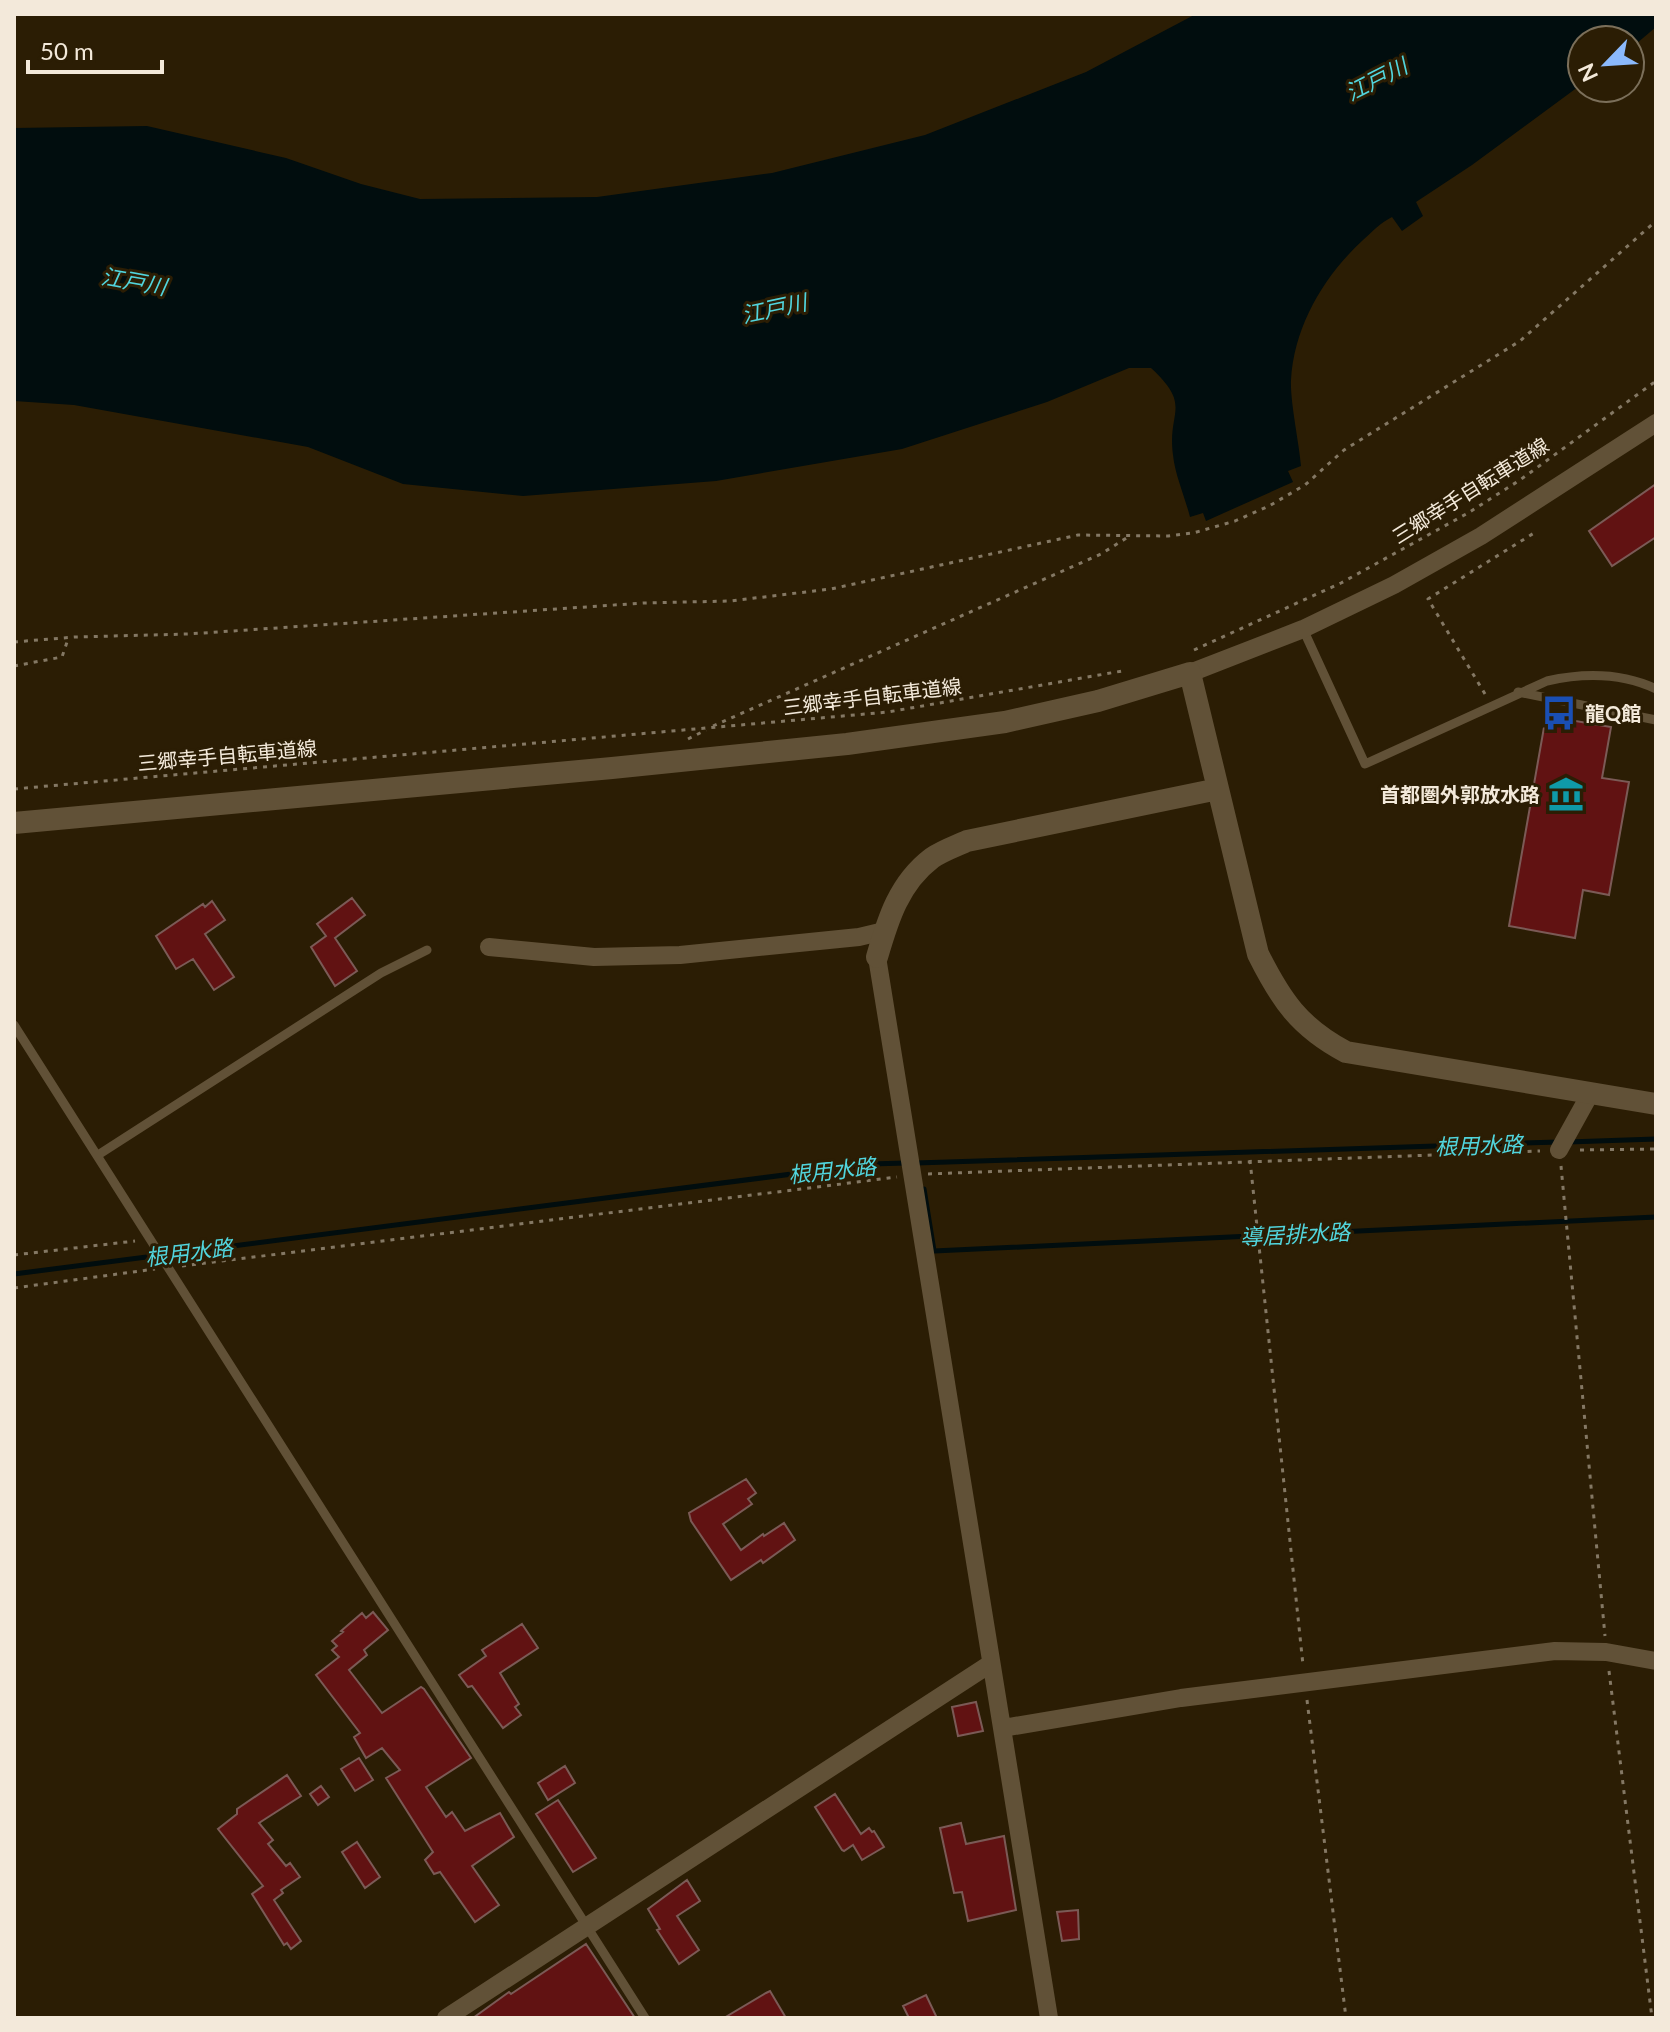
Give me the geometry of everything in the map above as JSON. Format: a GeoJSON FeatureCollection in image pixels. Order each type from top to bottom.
{"type":"FeatureCollection","features":[{"type":"Feature","properties":{"kind":"street"},"geometry":{"type":"LineString","coordinates":[[14,823],[847,744],[1005,722],[1098,701],[1186,664],[1303,629],[1394,585],[1481,536],[1656,423]]}},
{"type":"Feature","properties":{"kind":"street"},"geometry":{"type":"LineString","coordinates":[[1186,664],[1258,954],[1275,987],[1296,1017],[1322,1039],[1346,1052],[1656,1104]]}},
{"type":"Feature","properties":{"kind":"street"},"geometry":{"type":"LineString","coordinates":[[1049,2018],[877,957],[889,913],[907,883],[933,857],[967,841],[1218,789]]}},
{"type":"Feature","properties":{"kind":"street"},"geometry":{"type":"LineString","coordinates":[[489,947],[594,957],[680,955],[859,937],[884,931]]}},
{"type":"Feature","properties":{"kind":"street"},"geometry":{"type":"LineString","coordinates":[[1559,1150],[1590,1094]]}},
{"type":"Feature","properties":{"kind":"street"},"geometry":{"type":"LineString","coordinates":[[1003,1728],[1181,1698],[1555,1651],[1606,1652],[1656,1661]]}},
{"type":"Feature","properties":{"kind":"street"},"geometry":{"type":"LineString","coordinates":[[446,2018],[990,1664]]}},
{"type":"Feature","properties":{"kind":"lane"},"geometry":{"type":"LineString","coordinates":[[1303,629],[1365,764],[1517,692],[1547,681],[1571,676],[1617,677],[1656,689]]}},
{"type":"Feature","properties":{"kind":"lane"},"geometry":{"type":"LineString","coordinates":[[1517,692],[1656,720]]}},
{"type":"Feature","properties":{"kind":"lane"},"geometry":{"type":"LineString","coordinates":[[98,1155],[381,973],[427,950]]}},
{"type":"Feature","properties":{"kind":"lane"},"geometry":{"type":"LineString","coordinates":[[14,1025],[645,2018]]}},
{"type":"Feature","properties":{"kind":"path"},"geometry":{"type":"LineString","coordinates":[[14,642],[188,634],[644,603],[730,601],[831,589],[1078,535],[1193,533],[1235,521],[1305,485],[1344,450],[1520,341],[1656,221]]}},
{"type":"Feature","properties":{"kind":"path","name":"三郷幸手自転車道線"},"geometry":{"type":"LineString","coordinates":[[1186,664],[1431,534],[1520,480],[1656,381]]}},
{"type":"Feature","properties":{"kind":"path"},"geometry":{"type":"LineString","coordinates":[[1491,704],[1428,599],[1534,533]]}},
{"type":"Feature","properties":{"kind":"path"},"geometry":{"type":"LineString","coordinates":[[683,742],[1101,554],[1131,535]]}},
{"type":"Feature","properties":{"kind":"path"},"geometry":{"type":"LineString","coordinates":[[14,666],[62,657],[69,638]]}},
{"type":"Feature","properties":{"kind":"path","name":"三郷幸手自転車道線"},"geometry":{"type":"LineString","coordinates":[[14,789],[888,712],[1123,671]]}},
{"type":"Feature","properties":{"kind":"path"},"geometry":{"type":"LineString","coordinates":[[14,1288],[911,1175],[1250,1160],[1656,1149]]}},
{"type":"Feature","properties":{"kind":"path"},"geometry":{"type":"LineString","coordinates":[[1559,1150],[1606,1652],[1652,2018]]}},
{"type":"Feature","properties":{"kind":"path"},"geometry":{"type":"LineString","coordinates":[[1250,1160],[1305,1682],[1346,2018]]}},
{"type":"Feature","properties":{"kind":"path"},"geometry":{"type":"LineString","coordinates":[[14,1255],[150,1239]]}},
{"type":"Feature","properties":{"kind":"water","name":"江戸川"},"geometry":{"type":"Polygon","coordinates":[[[1196,14],[1656,14],[1656,27],[1646,35],[1646,24],[1566,24],[1566,96],[1416,202],[1423,216],[1402,231],[1392,217],[1349,254],[1314,303],[1293,360],[1291,389],[1301,466],[1288,471],[1293,482],[1206,521],[1203,513],[1190,517],[1173,455],[1175,401],[1164,381],[1151,368],[1129,368],[1047,402],[902,449],[716,481],[523,496],[403,484],[308,447],[74,405],[14,401],[14,128],[147,126],[286,158],[361,184],[420,199],[597,197],[772,173],[925,135],[1086,72],[1196,14]]]}},
{"type":"Feature","properties":{"kind":"building"},"geometry":{"type":"Polygon","coordinates":[[[1656,484],[1656,537],[1612,566],[1589,531],[1656,484]]]}},
{"type":"Feature","properties":{"kind":"building"},"geometry":{"type":"Polygon","coordinates":[[[1546,716],[1611,727],[1602,778],[1629,782],[1609,895],[1583,890],[1575,938],[1509,926],[1546,716]]]}},
{"type":"Feature","properties":{"kind":"building"},"geometry":{"type":"Polygon","coordinates":[[[352,898],[365,915],[335,938],[357,971],[335,986],[311,947],[326,936],[317,924],[352,898]]]}},
{"type":"Feature","properties":{"kind":"building"},"geometry":{"type":"Polygon","coordinates":[[[212,901],[225,920],[205,934],[234,977],[214,990],[193,959],[176,969],[156,936],[212,901]]]}},
{"type":"Feature","properties":{"kind":"building"},"geometry":{"type":"Polygon","coordinates":[[[746,1479],[756,1493],[748,1499],[752,1504],[723,1524],[741,1550],[784,1523],[795,1540],[763,1563],[761,1560],[731,1580],[691,1521],[689,1513],[746,1479]]]}},
{"type":"Feature","properties":{"kind":"building"},"geometry":{"type":"Polygon","coordinates":[[[373,1612],[388,1630],[364,1650],[367,1655],[349,1670],[382,1713],[421,1687],[424,1689],[471,1758],[426,1787],[446,1817],[452,1812],[465,1831],[500,1813],[514,1837],[472,1866],[499,1905],[475,1922],[440,1872],[434,1874],[425,1860],[433,1852],[386,1778],[400,1770],[382,1748],[366,1758],[354,1737],[360,1733],[316,1675],[339,1657],[332,1650],[337,1646],[332,1641],[341,1631],[362,1613],[366,1618],[373,1612]]]}},
{"type":"Feature","properties":{"kind":"building"},"geometry":{"type":"Polygon","coordinates":[[[522,1624],[538,1648],[500,1673],[519,1704],[515,1707],[521,1715],[503,1728],[472,1686],[468,1687],[459,1675],[486,1656],[482,1650],[522,1624]]]}},
{"type":"Feature","properties":{"kind":"building"},"geometry":{"type":"Polygon","coordinates":[[[976,1702],[983,1731],[958,1736],[952,1707],[976,1702]]]}},
{"type":"Feature","properties":{"kind":"building"},"geometry":{"type":"Polygon","coordinates":[[[359,1758],[373,1780],[355,1791],[341,1769],[359,1758]]]}},
{"type":"Feature","properties":{"kind":"building"},"geometry":{"type":"Polygon","coordinates":[[[565,1766],[575,1783],[548,1800],[538,1783],[565,1766]]]}},
{"type":"Feature","properties":{"kind":"building"},"geometry":{"type":"Polygon","coordinates":[[[287,1775],[301,1796],[259,1823],[273,1840],[268,1844],[286,1866],[290,1863],[300,1877],[281,1890],[283,1893],[274,1900],[301,1941],[291,1949],[287,1943],[284,1945],[252,1894],[263,1886],[218,1829],[237,1814],[237,1809],[287,1775]]]}},
{"type":"Feature","properties":{"kind":"building"},"geometry":{"type":"Polygon","coordinates":[[[321,1786],[329,1797],[318,1805],[310,1794],[321,1786]]]}},
{"type":"Feature","properties":{"kind":"building"},"geometry":{"type":"Polygon","coordinates":[[[835,1794],[861,1834],[869,1828],[884,1847],[862,1860],[853,1845],[842,1850],[815,1807],[835,1794]]]}},
{"type":"Feature","properties":{"kind":"building"},"geometry":{"type":"Polygon","coordinates":[[[558,1800],[596,1858],[573,1872],[536,1814],[558,1800]]]}},
{"type":"Feature","properties":{"kind":"building"},"geometry":{"type":"Polygon","coordinates":[[[961,1823],[966,1844],[1004,1836],[1016,1910],[968,1921],[962,1892],[954,1893],[940,1828],[961,1823]]]}},
{"type":"Feature","properties":{"kind":"building"},"geometry":{"type":"Polygon","coordinates":[[[357,1842],[380,1877],[365,1888],[342,1852],[357,1842]]]}},
{"type":"Feature","properties":{"kind":"building"},"geometry":{"type":"Polygon","coordinates":[[[687,1880],[700,1901],[677,1916],[699,1950],[679,1964],[657,1930],[660,1929],[648,1909],[687,1880]]]}},
{"type":"Feature","properties":{"kind":"building"},"geometry":{"type":"Polygon","coordinates":[[[1078,1910],[1079,1939],[1062,1941],[1057,1912],[1078,1910]]]}},
{"type":"Feature","properties":{"kind":"building"},"geometry":{"type":"Polygon","coordinates":[[[586,1944],[635,2018],[473,2018],[509,1992],[511,1994],[586,1944]]]}},
{"type":"Feature","properties":{"kind":"building"},"geometry":{"type":"Polygon","coordinates":[[[770,1991],[786,2018],[724,2018],[766,1993],[770,1991]]]}},
{"type":"Feature","properties":{"kind":"building"},"geometry":{"type":"Polygon","coordinates":[[[926,1995],[937,2018],[909,2018],[903,2006],[926,1995]]]}},
{"type":"Feature","properties":{"kind":"waterway","name":"根用水路"},"geometry":{"type":"LineString","coordinates":[[1568,1142],[1656,1139]]}},
{"type":"Feature","properties":{"kind":"waterway","name":"根用水路"},"geometry":{"type":"LineString","coordinates":[[916,1163],[1558,1142]]}},
{"type":"Feature","properties":{"kind":"waterway","name":"根用水路"},"geometry":{"type":"LineString","coordinates":[[14,1274],[870,1164],[906,1163]]}},
{"type":"Feature","properties":{"kind":"waterway","name":"導居排水路"},"geometry":{"type":"LineString","coordinates":[[924,1189],[934,1251],[1656,1217]]}},
{"type":"Feature","properties":{"kind":"place","name":"龍Q館"},"geometry":{"type":"Point","coordinates":[1559,713]}},
{"type":"Feature","properties":{"kind":"place","name":"首都圏外郭放水路"},"geometry":{"type":"Point","coordinates":[1566,794]}}]}
